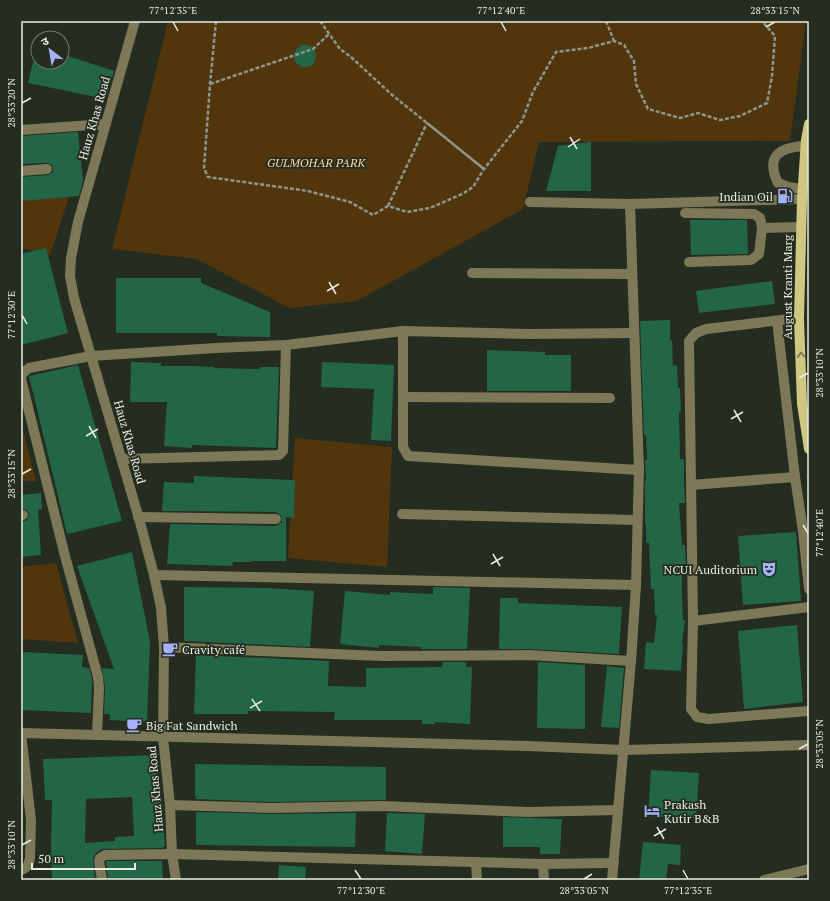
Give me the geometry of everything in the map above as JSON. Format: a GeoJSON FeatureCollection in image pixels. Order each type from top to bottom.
{"type":"FeatureCollection","features":[{"type":"Feature","properties":{"kind":"main road","name":"August Kranti Marg"},"geometry":{"type":"LineString","coordinates":[[809,124],[805,146],[800,227],[799,319],[802,404],[809,449]]}},
{"type":"Feature","properties":{"kind":"street","name":"Hauz Khas Road"},"geometry":{"type":"LineString","coordinates":[[136,21],[78,222],[71,258],[70,276],[74,298],[138,516],[154,575],[161,608],[164,647],[163,737],[170,805],[172,854],[176,880]]}},
{"type":"Feature","properties":{"kind":"street"},"geometry":{"type":"LineString","coordinates":[[21,130],[106,124]]}},
{"type":"Feature","properties":{"kind":"street"},"geometry":{"type":"LineString","coordinates":[[802,194],[778,183],[773,173],[773,161],[779,152],[794,147],[805,146]]}},
{"type":"Feature","properties":{"kind":"street"},"geometry":{"type":"LineString","coordinates":[[21,171],[47,169]]}},
{"type":"Feature","properties":{"kind":"street"},"geometry":{"type":"LineString","coordinates":[[530,202],[630,204],[802,194]]}},
{"type":"Feature","properties":{"kind":"street"},"geometry":{"type":"LineString","coordinates":[[612,880],[617,810],[624,750],[636,585],[639,470],[630,204]]}},
{"type":"Feature","properties":{"kind":"street"},"geometry":{"type":"LineString","coordinates":[[685,213],[754,214],[760,218],[762,228],[759,254],[751,260],[689,262]]}},
{"type":"Feature","properties":{"kind":"street"},"geometry":{"type":"LineString","coordinates":[[762,228],[800,227]]}},
{"type":"Feature","properties":{"kind":"street"},"geometry":{"type":"LineString","coordinates":[[472,273],[632,274]]}},
{"type":"Feature","properties":{"kind":"street"},"geometry":{"type":"LineString","coordinates":[[799,319],[706,329],[696,333],[689,341],[693,621],[691,709],[696,717],[709,719],[809,711]]}},
{"type":"Feature","properties":{"kind":"street"},"geometry":{"type":"LineString","coordinates":[[777,321],[809,589]]}},
{"type":"Feature","properties":{"kind":"street"},"geometry":{"type":"LineString","coordinates":[[97,735],[98,677],[65,556],[21,378],[23,373],[29,368],[91,356],[286,345],[403,331],[529,334],[634,333]]}},
{"type":"Feature","properties":{"kind":"street"},"geometry":{"type":"LineString","coordinates":[[403,331],[403,447],[408,456],[639,470]]}},
{"type":"Feature","properties":{"kind":"street"},"geometry":{"type":"LineString","coordinates":[[122,459],[279,455],[283,451],[286,345]]}},
{"type":"Feature","properties":{"kind":"street"},"geometry":{"type":"LineString","coordinates":[[403,397],[610,398]]}},
{"type":"Feature","properties":{"kind":"street"},"geometry":{"type":"LineString","coordinates":[[691,485],[795,477]]}},
{"type":"Feature","properties":{"kind":"street"},"geometry":{"type":"LineString","coordinates":[[402,514],[637,520]]}},
{"type":"Feature","properties":{"kind":"street"},"geometry":{"type":"LineString","coordinates":[[138,516],[276,519]]}},
{"type":"Feature","properties":{"kind":"street"},"geometry":{"type":"LineString","coordinates":[[154,575],[636,585]]}},
{"type":"Feature","properties":{"kind":"street"},"geometry":{"type":"LineString","coordinates":[[693,621],[809,607]]}},
{"type":"Feature","properties":{"kind":"street"},"geometry":{"type":"LineString","coordinates":[[164,647],[382,656],[529,655],[631,661]]}},
{"type":"Feature","properties":{"kind":"street"},"geometry":{"type":"LineString","coordinates":[[21,870],[26,868],[29,864],[31,820],[21,733],[528,746],[624,750],[809,745]]}},
{"type":"Feature","properties":{"kind":"street"},"geometry":{"type":"LineString","coordinates":[[170,805],[271,808],[382,806],[528,812],[617,810]]}},
{"type":"Feature","properties":{"kind":"street"},"geometry":{"type":"LineString","coordinates":[[102,880],[99,861],[100,858],[105,855],[172,854],[543,864],[614,863]]}},
{"type":"Feature","properties":{"kind":"street"},"geometry":{"type":"LineString","coordinates":[[476,862],[477,880]]}},
{"type":"Feature","properties":{"kind":"street"},"geometry":{"type":"LineString","coordinates":[[543,864],[544,880]]}},
{"type":"Feature","properties":{"kind":"street"},"geometry":{"type":"LineString","coordinates":[[764,880],[809,869]]}},
{"type":"Feature","properties":{"kind":"path"},"geometry":{"type":"LineString","coordinates":[[216,21],[204,168],[208,177],[308,191],[350,202],[373,215],[388,206],[427,123]]}},
{"type":"Feature","properties":{"kind":"path"},"geometry":{"type":"LineString","coordinates":[[320,21],[340,49],[352,57],[391,94],[484,169]]}},
{"type":"Feature","properties":{"kind":"path"},"geometry":{"type":"LineString","coordinates":[[606,21],[614,41]]}},
{"type":"Feature","properties":{"kind":"path"},"geometry":{"type":"LineString","coordinates":[[388,206],[407,212],[430,208],[462,194],[473,187],[484,169],[522,121],[534,92],[556,52],[588,48],[614,41],[624,45],[634,61],[636,84],[648,109],[680,118],[698,113],[720,120],[740,116],[767,103],[772,76],[775,36],[762,21]]}},
{"type":"Feature","properties":{"kind":"path"},"geometry":{"type":"LineString","coordinates":[[210,84],[314,49],[329,34]]}},
{"type":"Feature","properties":{"kind":"green space","name":"GULMOHAR PARK"},"geometry":{"type":"Polygon","coordinates":[[[168,21],[806,21],[790,141],[539,142],[523,209],[357,301],[289,308],[197,259],[112,249],[168,21]]]}},
{"type":"Feature","properties":{"kind":"green space"},"geometry":{"type":"Polygon","coordinates":[[[70,194],[50,255],[21,248],[21,198],[70,194]]]}},
{"type":"Feature","properties":{"kind":"green space"},"geometry":{"type":"Polygon","coordinates":[[[21,422],[36,481],[21,481],[21,422]]]}},
{"type":"Feature","properties":{"kind":"green space"},"geometry":{"type":"Polygon","coordinates":[[[295,438],[392,447],[387,567],[288,558],[295,438]]]}},
{"type":"Feature","properties":{"kind":"green space"},"geometry":{"type":"Polygon","coordinates":[[[56,563],[78,643],[21,639],[21,567],[56,563]]]}},
{"type":"Feature","properties":{"kind":"building"},"geometry":{"type":"Polygon","coordinates":[[[305,45],[313,48],[316,56],[313,64],[305,67],[297,64],[294,56],[297,48],[305,45]]]}},
{"type":"Feature","properties":{"kind":"building"},"geometry":{"type":"Polygon","coordinates":[[[70,57],[114,71],[106,99],[28,83],[31,70],[70,70],[70,57]]]}},
{"type":"Feature","properties":{"kind":"building"},"geometry":{"type":"Polygon","coordinates":[[[78,132],[83,181],[79,196],[21,201],[21,177],[48,175],[53,172],[53,169],[52,165],[47,163],[21,164],[21,136],[78,132]]]}},
{"type":"Feature","properties":{"kind":"building"},"geometry":{"type":"Polygon","coordinates":[[[591,142],[591,191],[546,191],[558,146],[591,142]]]}},
{"type":"Feature","properties":{"kind":"building"},"geometry":{"type":"Polygon","coordinates":[[[690,220],[747,220],[748,254],[691,255],[690,220]]]}},
{"type":"Feature","properties":{"kind":"building"},"geometry":{"type":"Polygon","coordinates":[[[46,248],[68,333],[21,345],[21,254],[46,248]]]}},
{"type":"Feature","properties":{"kind":"building"},"geometry":{"type":"Polygon","coordinates":[[[116,278],[201,278],[201,283],[270,312],[270,337],[217,336],[217,333],[116,333],[116,278]]]}},
{"type":"Feature","properties":{"kind":"building"},"geometry":{"type":"Polygon","coordinates":[[[772,281],[775,304],[699,313],[696,291],[772,281]]]}},
{"type":"Feature","properties":{"kind":"building"},"geometry":{"type":"Polygon","coordinates":[[[670,320],[670,341],[672,340],[673,366],[677,365],[678,388],[680,388],[680,459],[684,459],[685,503],[679,503],[682,545],[685,545],[686,564],[682,564],[683,620],[685,620],[681,671],[644,669],[646,642],[654,643],[657,615],[655,615],[654,589],[651,589],[649,543],[646,543],[645,460],[647,460],[646,435],[644,435],[640,321],[670,320]]]}},
{"type":"Feature","properties":{"kind":"building"},"geometry":{"type":"Polygon","coordinates":[[[487,350],[545,352],[545,355],[571,355],[571,391],[487,391],[487,350]]]}},
{"type":"Feature","properties":{"kind":"building"},"geometry":{"type":"Polygon","coordinates":[[[131,362],[161,363],[161,366],[195,366],[214,368],[260,369],[260,367],[279,367],[276,448],[192,445],[192,448],[164,446],[167,402],[130,402],[131,362]]]}},
{"type":"Feature","properties":{"kind":"building"},"geometry":{"type":"Polygon","coordinates":[[[322,362],[394,365],[391,441],[371,440],[374,389],[321,387],[322,362]]]}},
{"type":"Feature","properties":{"kind":"building"},"geometry":{"type":"Polygon","coordinates":[[[78,365],[122,521],[67,534],[29,376],[78,365]]]}},
{"type":"Feature","properties":{"kind":"building"},"geometry":{"type":"Polygon","coordinates":[[[194,476],[295,480],[294,518],[286,517],[286,561],[233,562],[232,566],[167,564],[170,524],[276,526],[282,522],[281,516],[276,512],[162,511],[164,482],[194,483],[194,476]]]}},
{"type":"Feature","properties":{"kind":"building"},"geometry":{"type":"Polygon","coordinates":[[[41,493],[42,509],[38,510],[41,555],[21,557],[21,522],[27,520],[29,515],[27,510],[21,508],[21,495],[41,493]]]}},
{"type":"Feature","properties":{"kind":"building","name":"NCUI Auditorium"},"geometry":{"type":"Polygon","coordinates":[[[796,532],[801,601],[743,605],[738,536],[796,532]]]}},
{"type":"Feature","properties":{"kind":"building"},"geometry":{"type":"Polygon","coordinates":[[[132,552],[150,641],[147,722],[110,720],[110,714],[104,714],[105,688],[102,668],[114,669],[77,566],[132,552]]]}},
{"type":"Feature","properties":{"kind":"building"},"geometry":{"type":"Polygon","coordinates":[[[184,587],[268,588],[314,591],[310,647],[184,641],[184,587]]]}},
{"type":"Feature","properties":{"kind":"building"},"geometry":{"type":"Polygon","coordinates":[[[433,587],[470,588],[467,649],[421,649],[421,647],[379,645],[379,648],[340,644],[345,591],[390,595],[390,592],[433,594],[433,587]]]}},
{"type":"Feature","properties":{"kind":"building"},"geometry":{"type":"Polygon","coordinates":[[[500,598],[518,598],[518,603],[622,607],[619,654],[529,649],[499,649],[500,598]]]}},
{"type":"Feature","properties":{"kind":"building"},"geometry":{"type":"Polygon","coordinates":[[[797,625],[803,702],[744,709],[738,631],[797,625]]]}},
{"type":"Feature","properties":{"kind":"building"},"geometry":{"type":"Polygon","coordinates":[[[21,652],[83,655],[82,667],[89,668],[92,678],[91,713],[21,710],[21,652]]]}},
{"type":"Feature","properties":{"kind":"building"},"geometry":{"type":"Polygon","coordinates":[[[196,655],[329,661],[328,686],[366,687],[366,668],[442,667],[443,662],[466,662],[466,667],[472,667],[470,724],[435,722],[435,724],[422,724],[422,720],[334,720],[335,712],[248,711],[248,714],[194,714],[196,655]]]}},
{"type":"Feature","properties":{"kind":"building"},"geometry":{"type":"Polygon","coordinates":[[[538,662],[585,665],[585,729],[537,728],[538,662]]]}},
{"type":"Feature","properties":{"kind":"building"},"geometry":{"type":"Polygon","coordinates":[[[607,666],[624,668],[619,728],[601,727],[607,666]]]}},
{"type":"Feature","properties":{"kind":"building"},"geometry":{"type":"Polygon","coordinates":[[[157,755],[159,802],[162,801],[165,846],[162,848],[102,849],[96,853],[93,859],[95,880],[52,880],[52,800],[45,800],[43,759],[157,755]],[[132,797],[86,799],[85,843],[115,841],[115,837],[134,836],[132,797]]]}},
{"type":"Feature","properties":{"kind":"building"},"geometry":{"type":"Polygon","coordinates":[[[195,764],[386,767],[386,800],[271,802],[196,799],[195,764]]]}},
{"type":"Feature","properties":{"kind":"building"},"geometry":{"type":"Polygon","coordinates":[[[651,770],[699,773],[696,819],[648,816],[651,770]]]}},
{"type":"Feature","properties":{"kind":"building"},"geometry":{"type":"Polygon","coordinates":[[[196,812],[271,814],[356,813],[355,847],[196,845],[196,812]]]}},
{"type":"Feature","properties":{"kind":"building"},"geometry":{"type":"Polygon","coordinates":[[[387,813],[425,814],[422,854],[385,851],[387,813]]]}},
{"type":"Feature","properties":{"kind":"building"},"geometry":{"type":"Polygon","coordinates":[[[503,817],[562,819],[560,854],[540,854],[540,847],[503,847],[503,817]]]}},
{"type":"Feature","properties":{"kind":"building"},"geometry":{"type":"Polygon","coordinates":[[[643,842],[681,845],[680,865],[668,864],[666,880],[639,880],[643,842]]]}},
{"type":"Feature","properties":{"kind":"building"},"geometry":{"type":"Polygon","coordinates":[[[107,861],[162,861],[163,880],[108,880],[107,861]]]}},
{"type":"Feature","properties":{"kind":"building"},"geometry":{"type":"Polygon","coordinates":[[[279,865],[306,867],[305,880],[278,880],[279,865]]]}},
{"type":"Feature","properties":{"kind":"place","name":"Indian Oil"},"geometry":{"type":"Point","coordinates":[785,196]}},
{"type":"Feature","properties":{"kind":"place","name":"NCUI Auditorium"},"geometry":{"type":"Point","coordinates":[769,569]}},
{"type":"Feature","properties":{"kind":"place","name":"Cravity café"},"geometry":{"type":"Point","coordinates":[170,649]}},
{"type":"Feature","properties":{"kind":"place","name":"Big Fat Sandwich"},"geometry":{"type":"Point","coordinates":[134,725]}},
{"type":"Feature","properties":{"kind":"place","name":"Prakash Kutir B&B"},"geometry":{"type":"Point","coordinates":[652,811]}}]}
